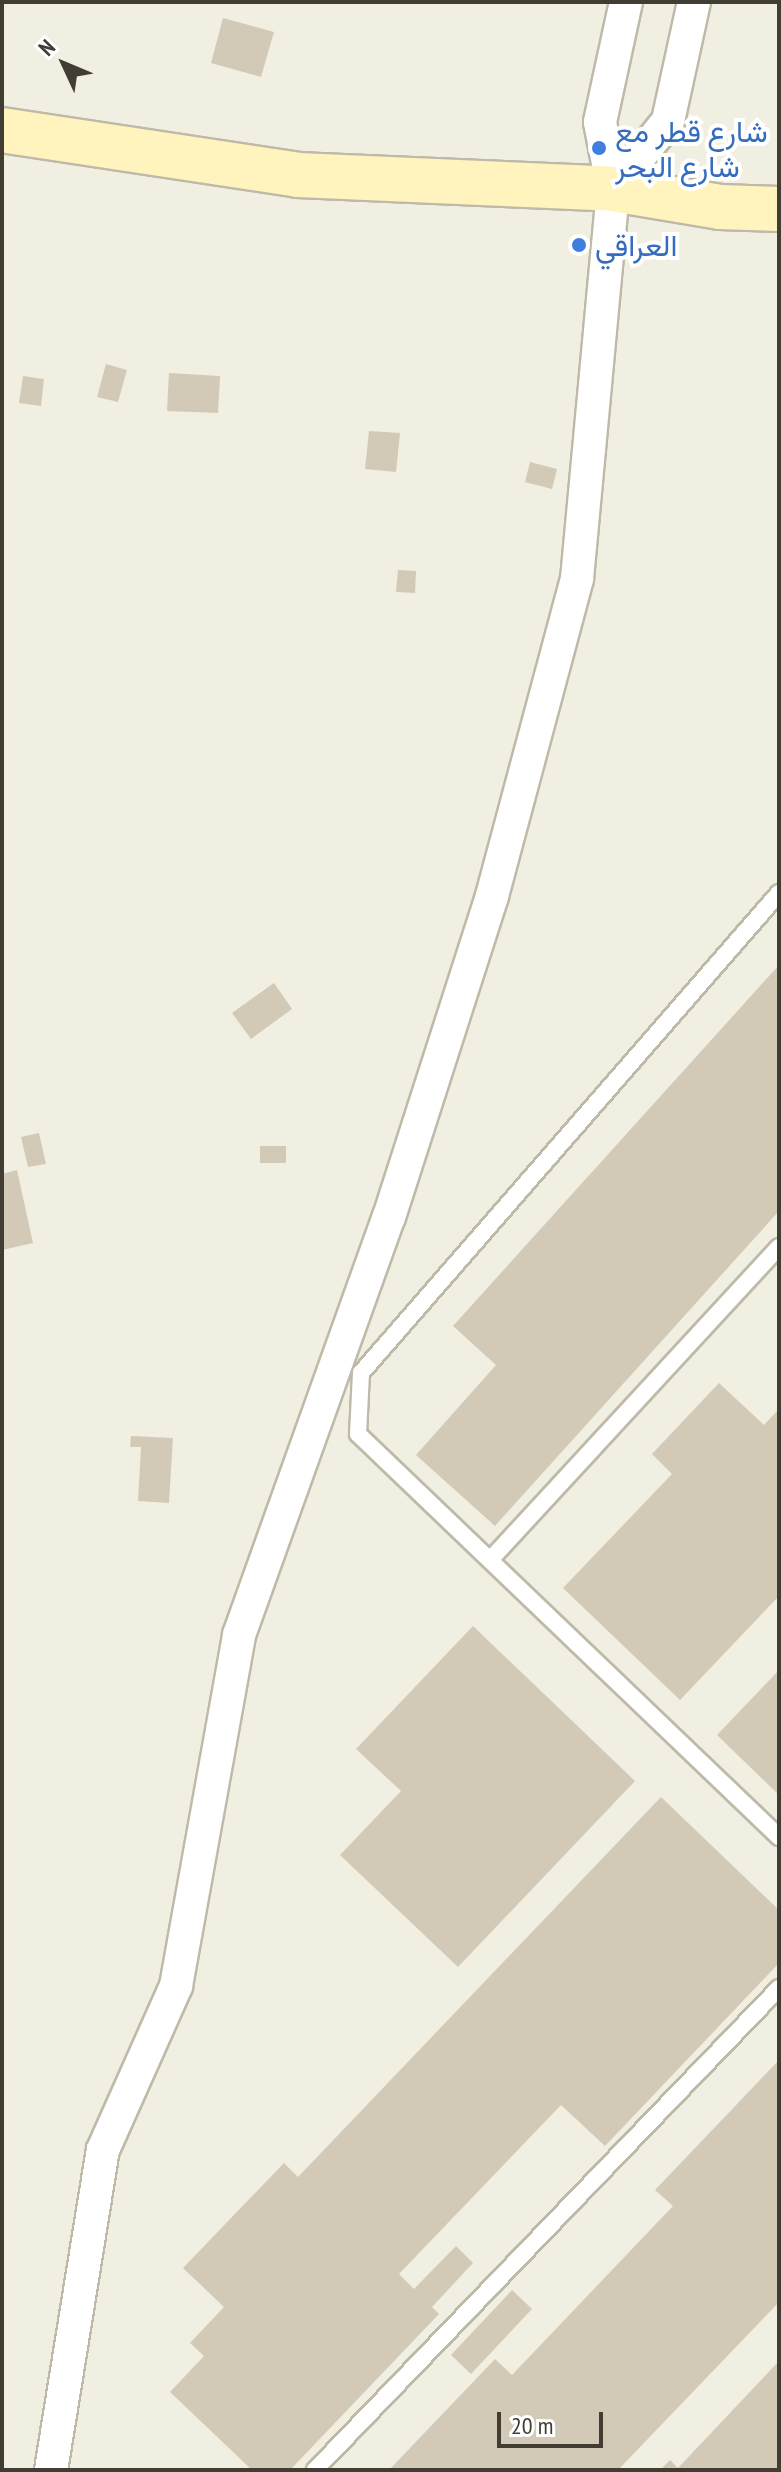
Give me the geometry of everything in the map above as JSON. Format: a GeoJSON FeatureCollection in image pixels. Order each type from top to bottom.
{"type":"FeatureCollection","features":[{"type":"Feature","properties":{"kind":"main road"},"geometry":{"type":"LineString","coordinates":[[2,130],[298,175],[613,189],[720,207],[779,209]]}},
{"type":"Feature","properties":{"kind":"street"},"geometry":{"type":"LineString","coordinates":[[51,2470],[103,2150],[176,1986],[239,1635],[389,1217],[487,910],[577,579],[613,189],[600,122],[626,2]]}},
{"type":"Feature","properties":{"kind":"street"},"geometry":{"type":"LineString","coordinates":[[613,189],[668,121],[694,2]]}},
{"type":"Feature","properties":{"kind":"lane"},"geometry":{"type":"LineString","coordinates":[[779,893],[361,1373],[358,1434],[779,1837]]}},
{"type":"Feature","properties":{"kind":"lane"},"geometry":{"type":"LineString","coordinates":[[490,1560],[779,1247]]}},
{"type":"Feature","properties":{"kind":"lane"},"geometry":{"type":"LineString","coordinates":[[315,2470],[779,1988]]}},
{"type":"Feature","properties":{"kind":"building"},"geometry":{"type":"Polygon","coordinates":[[[223,18],[274,32],[261,77],[211,63],[223,18]]]}},
{"type":"Feature","properties":{"kind":"building"},"geometry":{"type":"Polygon","coordinates":[[[106,364],[127,370],[118,402],[97,397],[106,364]]]}},
{"type":"Feature","properties":{"kind":"building"},"geometry":{"type":"Polygon","coordinates":[[[169,373],[220,376],[218,413],[167,411],[169,373]]]}},
{"type":"Feature","properties":{"kind":"building"},"geometry":{"type":"Polygon","coordinates":[[[23,376],[44,379],[41,406],[19,403],[23,376]]]}},
{"type":"Feature","properties":{"kind":"building"},"geometry":{"type":"Polygon","coordinates":[[[369,431],[400,433],[396,472],[365,469],[369,431]]]}},
{"type":"Feature","properties":{"kind":"building"},"geometry":{"type":"Polygon","coordinates":[[[530,462],[557,469],[552,489],[525,482],[530,462]]]}},
{"type":"Feature","properties":{"kind":"building"},"geometry":{"type":"Polygon","coordinates":[[[398,570],[416,571],[415,593],[396,592],[398,570]]]}},
{"type":"Feature","properties":{"kind":"building"},"geometry":{"type":"Polygon","coordinates":[[[779,965],[779,1211],[495,1526],[416,1455],[496,1365],[453,1326],[779,965]]]}},
{"type":"Feature","properties":{"kind":"building"},"geometry":{"type":"Polygon","coordinates":[[[274,983],[292,1009],[251,1039],[232,1013],[274,983]]]}},
{"type":"Feature","properties":{"kind":"building"},"geometry":{"type":"Polygon","coordinates":[[[39,1133],[46,1164],[28,1167],[21,1137],[39,1133]]]}},
{"type":"Feature","properties":{"kind":"building"},"geometry":{"type":"Polygon","coordinates":[[[260,1146],[286,1146],[286,1163],[260,1163],[260,1146]]]}},
{"type":"Feature","properties":{"kind":"building"},"geometry":{"type":"Polygon","coordinates":[[[17,1170],[33,1243],[2,1250],[2,1174],[17,1170]]]}},
{"type":"Feature","properties":{"kind":"building"},"geometry":{"type":"Polygon","coordinates":[[[719,1383],[764,1425],[779,1409],[779,1596],[680,1700],[563,1588],[672,1474],[652,1454],[719,1383]]]}},
{"type":"Feature","properties":{"kind":"building"},"geometry":{"type":"Polygon","coordinates":[[[131,1436],[173,1438],[169,1503],[138,1501],[141,1447],[130,1447],[131,1436]]]}},
{"type":"Feature","properties":{"kind":"building"},"geometry":{"type":"Polygon","coordinates":[[[473,1626],[635,1781],[458,1967],[340,1855],[401,1791],[356,1749],[473,1626]]]}},
{"type":"Feature","properties":{"kind":"building"},"geometry":{"type":"Polygon","coordinates":[[[779,1670],[779,1795],[717,1735],[779,1670]]]}},
{"type":"Feature","properties":{"kind":"building"},"geometry":{"type":"Polygon","coordinates":[[[661,1797],[779,1910],[779,1963],[605,2146],[561,2105],[399,2274],[414,2289],[456,2246],[473,2263],[432,2307],[439,2314],[290,2470],[252,2470],[170,2392],[204,2356],[190,2343],[224,2307],[183,2268],[284,2163],[298,2177],[661,1797]]]}},
{"type":"Feature","properties":{"kind":"building"},"geometry":{"type":"Polygon","coordinates":[[[779,2060],[779,2302],[618,2470],[389,2470],[495,2359],[512,2375],[673,2206],[655,2190],[779,2060]]]}},
{"type":"Feature","properties":{"kind":"building"},"geometry":{"type":"Polygon","coordinates":[[[512,2290],[532,2309],[471,2374],[451,2355],[512,2290]]]}},
{"type":"Feature","properties":{"kind":"building"},"geometry":{"type":"Polygon","coordinates":[[[779,2361],[779,2470],[660,2470],[670,2460],[678,2468],[779,2361]]]}},
{"type":"Feature","properties":{"kind":"place","name":"شارع قطر مع شارع البحر"},"geometry":{"type":"Point","coordinates":[599,148]}},
{"type":"Feature","properties":{"kind":"place","name":"العراقي"},"geometry":{"type":"Point","coordinates":[579,245]}}]}
